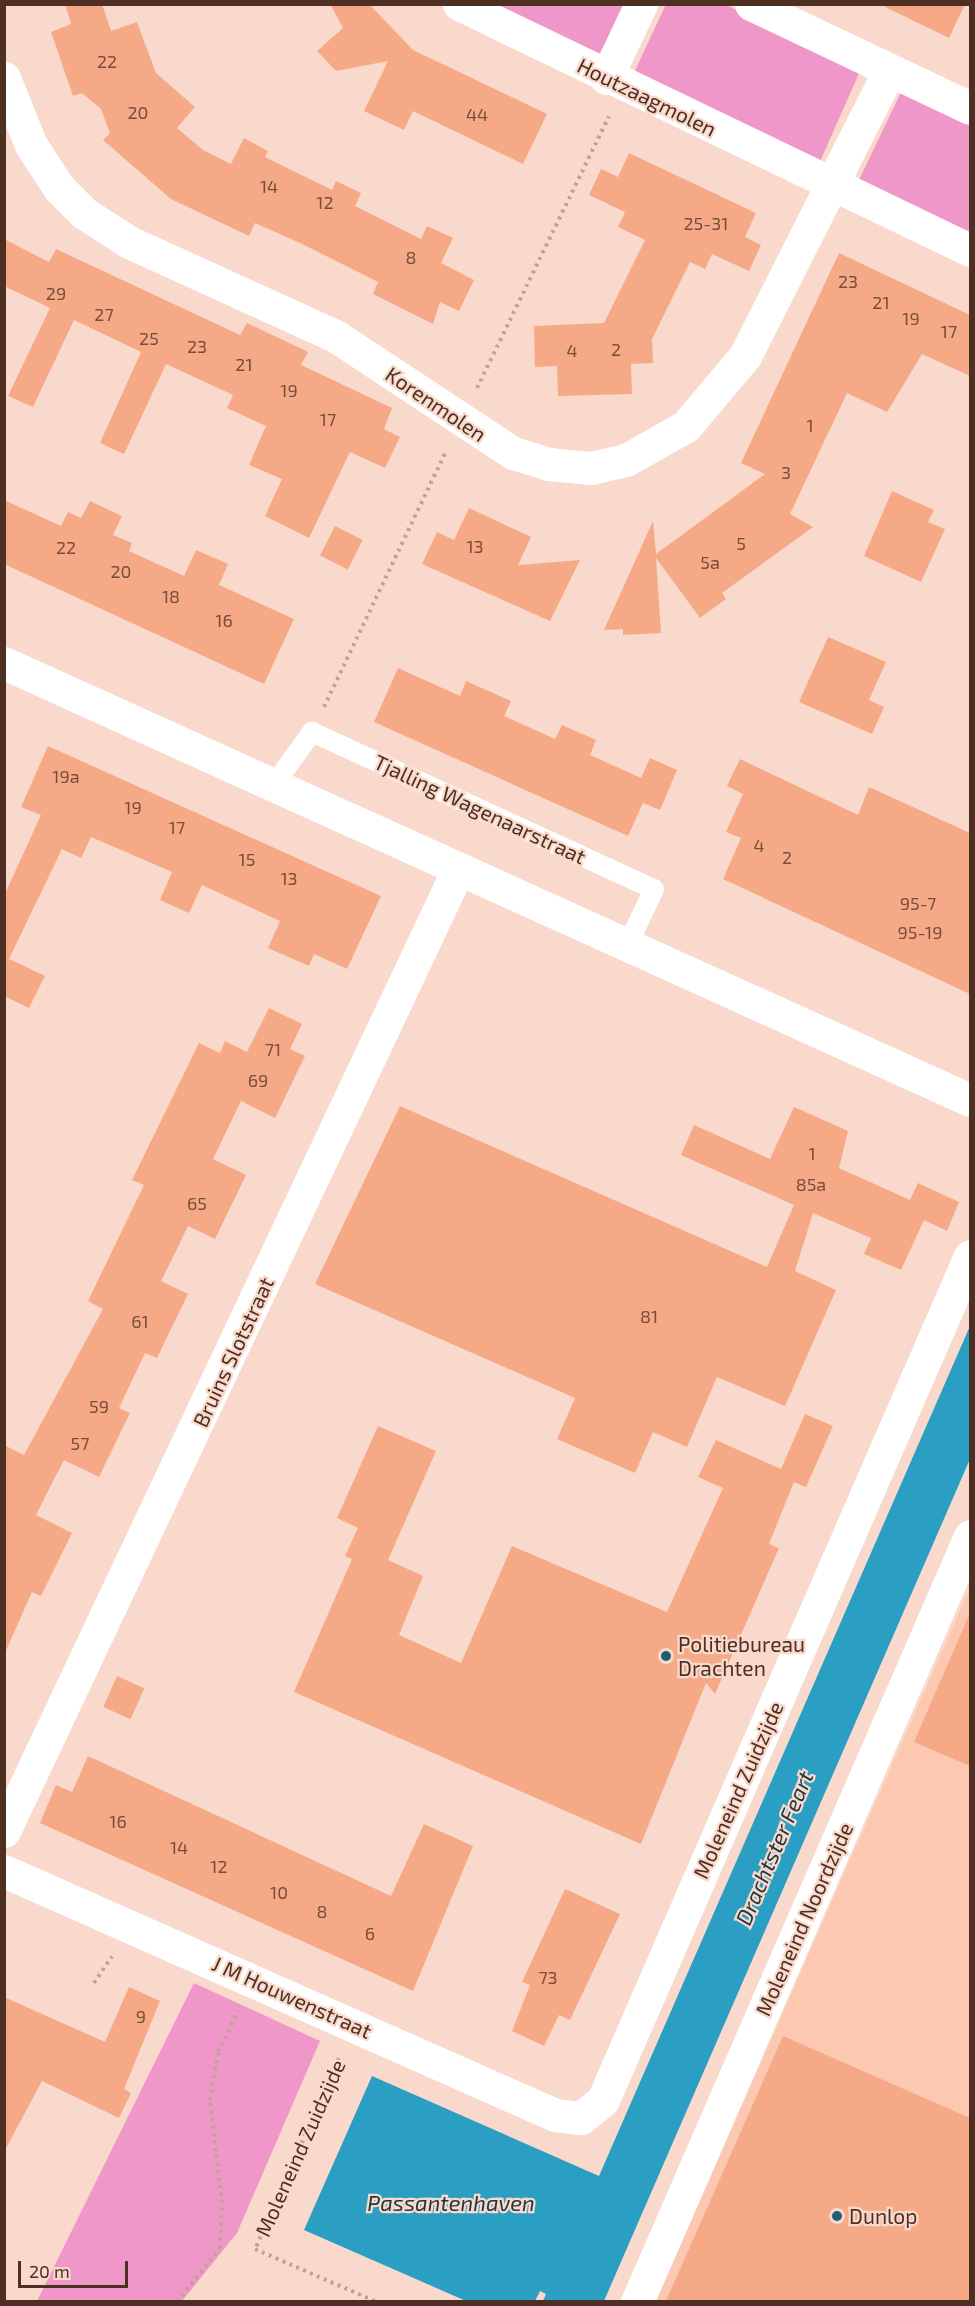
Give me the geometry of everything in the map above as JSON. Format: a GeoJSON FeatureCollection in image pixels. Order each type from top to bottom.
{"type":"FeatureCollection","features":[{"type":"Feature","properties":{"kind":"street","name":"Houtzaagmolen"},"geometry":{"type":"LineString","coordinates":[[459,4],[615,82],[970,250]]}},
{"type":"Feature","properties":{"kind":"street"},"geometry":{"type":"LineString","coordinates":[[615,82],[641,4]]}},
{"type":"Feature","properties":{"kind":"street"},"geometry":{"type":"LineString","coordinates":[[751,4],[970,108]]}},
{"type":"Feature","properties":{"kind":"street"},"geometry":{"type":"LineString","coordinates":[[835,186],[888,71]]}},
{"type":"Feature","properties":{"kind":"street","name":"Korenmolen"},"geometry":{"type":"LineString","coordinates":[[4,78],[31,145],[59,188],[84,213],[129,242],[337,337],[460,423],[513,453],[548,465],[591,468],[656,447],[686,426],[745,356],[835,186]]}},
{"type":"Feature","properties":{"kind":"street"},"geometry":{"type":"LineString","coordinates":[[7,670],[273,786],[458,872],[628,944],[970,1100]]}},
{"type":"Feature","properties":{"kind":"street","name":"Bruins Slotstraat"},"geometry":{"type":"LineString","coordinates":[[4,1831],[458,872]]}},
{"type":"Feature","properties":{"kind":"street","name":"Moleneind Zuidzijde"},"geometry":{"type":"LineString","coordinates":[[581,2118],[603,2100],[970,1256]]}},
{"type":"Feature","properties":{"kind":"street","name":"Moleneind Noordzijde"},"geometry":{"type":"LineString","coordinates":[[637,2301],[970,1536]]}},
{"type":"Feature","properties":{"kind":"street","name":"J M Houwenstraat"},"geometry":{"type":"LineString","coordinates":[[4,1871],[354,2024],[555,2115],[581,2118]]}},
{"type":"Feature","properties":{"kind":"lane"},"geometry":{"type":"LineString","coordinates":[[273,786],[312,732]]}},
{"type":"Feature","properties":{"kind":"lane","name":"Tjalling Wagenaarstraat"},"geometry":{"type":"LineString","coordinates":[[312,732],[654,889],[628,944]]}},
{"type":"Feature","properties":{"kind":"path"},"geometry":{"type":"LineString","coordinates":[[312,732],[460,423],[615,82]]}},
{"type":"Feature","properties":{"kind":"path"},"geometry":{"type":"LineString","coordinates":[[177,2301],[220,2248],[222,2203],[210,2100],[218,2052],[253,1980]]}},
{"type":"Feature","properties":{"kind":"path","name":"Moleneind Zuidzijde"},"geometry":{"type":"LineString","coordinates":[[354,2024],[255,2249],[377,2301]]}},
{"type":"Feature","properties":{"kind":"shaded area"},"geometry":{"type":"Polygon","coordinates":[[[666,4],[726,5],[861,69],[818,166],[633,75],[666,4]]]}},
{"type":"Feature","properties":{"kind":"shaded area"},"geometry":{"type":"Polygon","coordinates":[[[496,5],[624,5],[600,54],[496,5]]]}},
{"type":"Feature","properties":{"kind":"shaded area"},"geometry":{"type":"Polygon","coordinates":[[[902,90],[970,124],[970,237],[857,184],[902,90]]]}},
{"type":"Feature","properties":{"kind":"shaded area"},"geometry":{"type":"Polygon","coordinates":[[[970,1588],[970,2301],[656,2301],[970,1588]]]}},
{"type":"Feature","properties":{"kind":"shaded area"},"geometry":{"type":"Polygon","coordinates":[[[194,1983],[320,2041],[237,2233],[182,2301],[37,2301],[194,1983]]]}},
{"type":"Feature","properties":{"kind":"water"},"geometry":{"type":"Polygon","coordinates":[[[970,1326],[970,1459],[604,2301],[543,2301],[546,2294],[540,2291],[535,2301],[466,2301],[304,2230],[372,2076],[599,2176],[970,1326]]]}},
{"type":"Feature","properties":{"kind":"building"},"geometry":{"type":"Polygon","coordinates":[[[65,4],[102,4],[111,31],[137,22],[156,73],[195,107],[177,128],[203,150],[231,164],[244,138],[268,151],[265,157],[332,190],[336,181],[361,193],[355,206],[421,239],[427,226],[453,238],[441,263],[474,280],[459,311],[440,302],[433,324],[373,294],[378,282],[300,243],[255,223],[249,236],[171,199],[103,140],[110,133],[101,109],[82,93],[73,96],[51,32],[71,24],[65,4]]]}},
{"type":"Feature","properties":{"kind":"building"},"geometry":{"type":"Polygon","coordinates":[[[330,4],[369,4],[413,50],[547,114],[523,164],[413,111],[404,130],[364,111],[388,61],[336,71],[317,51],[343,28],[330,4]]]}},
{"type":"Feature","properties":{"kind":"building"},"geometry":{"type":"Polygon","coordinates":[[[879,4],[965,4],[949,38],[879,4]]]}},
{"type":"Feature","properties":{"kind":"building"},"geometry":{"type":"Polygon","coordinates":[[[629,153],[756,213],[745,237],[761,245],[749,271],[712,254],[705,269],[690,262],[652,339],[653,363],[631,364],[632,394],[558,396],[557,366],[535,367],[534,326],[604,323],[645,240],[618,227],[625,212],[589,195],[601,169],[618,177],[629,153]]]}},
{"type":"Feature","properties":{"kind":"building"},"geometry":{"type":"Polygon","coordinates":[[[4,239],[49,262],[56,249],[240,335],[247,323],[308,352],[301,365],[392,408],[384,429],[400,437],[385,468],[350,452],[309,538],[265,516],[282,479],[249,465],[266,426],[227,408],[233,395],[166,364],[124,454],[100,443],[141,352],[74,320],[33,407],[8,396],[50,308],[4,286],[4,239]]]}},
{"type":"Feature","properties":{"kind":"building"},"geometry":{"type":"Polygon","coordinates":[[[839,253],[970,315],[970,376],[922,354],[887,412],[847,393],[790,514],[813,527],[722,593],[726,599],[700,618],[656,558],[661,633],[623,635],[623,629],[604,630],[653,521],[656,554],[765,474],[741,463],[839,253]]]}},
{"type":"Feature","properties":{"kind":"building"},"geometry":{"type":"Polygon","coordinates":[[[892,491],[934,510],[928,522],[945,529],[921,582],[864,556],[892,491]]]}},
{"type":"Feature","properties":{"kind":"building"},"geometry":{"type":"Polygon","coordinates":[[[4,500],[61,526],[68,512],[81,518],[90,501],[122,516],[113,535],[132,543],[129,551],[184,576],[196,550],[228,564],[219,585],[294,619],[264,684],[4,564],[4,500]]]}},
{"type":"Feature","properties":{"kind":"building"},"geometry":{"type":"Polygon","coordinates":[[[469,508],[531,537],[518,565],[580,560],[550,621],[422,564],[437,532],[454,540],[469,508]]]}},
{"type":"Feature","properties":{"kind":"building"},"geometry":{"type":"Polygon","coordinates":[[[335,526],[363,540],[348,569],[320,555],[335,526]]]}},
{"type":"Feature","properties":{"kind":"building"},"geometry":{"type":"Polygon","coordinates":[[[828,637],[886,662],[869,700],[884,707],[872,734],[799,702],[828,637]]]}},
{"type":"Feature","properties":{"kind":"building"},"geometry":{"type":"Polygon","coordinates":[[[398,668],[460,696],[466,681],[511,701],[504,716],[555,739],[562,725],[596,740],[590,755],[641,778],[650,758],[677,770],[660,810],[643,803],[628,836],[374,722],[398,668]]]}},
{"type":"Feature","properties":{"kind":"building"},"geometry":{"type":"Polygon","coordinates":[[[48,746],[381,896],[347,969],[314,954],[309,966],[268,948],[280,921],[202,885],[189,913],[160,900],[172,872],[91,837],[81,858],[62,849],[9,959],[45,976],[29,1008],[4,996],[4,896],[41,815],[21,807],[48,746]]]}},
{"type":"Feature","properties":{"kind":"building"},"geometry":{"type":"Polygon","coordinates":[[[740,759],[858,815],[869,787],[970,833],[970,994],[723,879],[741,838],[726,832],[743,794],[727,786],[740,759]]]}},
{"type":"Feature","properties":{"kind":"building"},"geometry":{"type":"Polygon","coordinates":[[[269,1008],[302,1024],[290,1049],[305,1056],[275,1118],[241,1101],[213,1159],[246,1175],[215,1239],[188,1226],[161,1281],[188,1294],[157,1358],[145,1353],[119,1408],[130,1413],[99,1477],[64,1460],[50,1487],[36,1515],[72,1533],[41,1596],[32,1592],[4,1655],[4,1445],[24,1455],[103,1309],[88,1301],[144,1185],[132,1180],[199,1043],[220,1053],[225,1041],[247,1052],[269,1008]]]}},
{"type":"Feature","properties":{"kind":"building"},"geometry":{"type":"Polygon","coordinates":[[[400,1106],[767,1267],[794,1205],[681,1155],[694,1125],[770,1159],[794,1107],[848,1131],[839,1168],[910,1200],[918,1183],[959,1202],[947,1231],[924,1220],[901,1270],[864,1254],[871,1238],[813,1213],[795,1271],[836,1290],[785,1406],[717,1377],[687,1447],[653,1432],[635,1473],[557,1439],[575,1398],[315,1284],[400,1106]]]}},
{"type":"Feature","properties":{"kind":"building"},"geometry":{"type":"Polygon","coordinates":[[[805,1414],[833,1426],[806,1487],[794,1482],[769,1544],[779,1548],[715,1694],[706,1683],[641,1844],[294,1692],[352,1559],[345,1556],[358,1528],[337,1518],[378,1426],[436,1451],[388,1560],[423,1576],[399,1635],[461,1663],[512,1546],[667,1612],[723,1488],[698,1477],[716,1440],[781,1469],[805,1414]]]}},
{"type":"Feature","properties":{"kind":"building"},"geometry":{"type":"Polygon","coordinates":[[[970,1613],[970,1766],[914,1742],[970,1613]]]}},
{"type":"Feature","properties":{"kind":"building"},"geometry":{"type":"Polygon","coordinates":[[[117,1676],[144,1688],[131,1719],[103,1707],[117,1676]]]}},
{"type":"Feature","properties":{"kind":"building"},"geometry":{"type":"Polygon","coordinates":[[[88,1756],[391,1896],[424,1824],[473,1846],[413,1991],[40,1823],[56,1785],[72,1792],[88,1756]]]}},
{"type":"Feature","properties":{"kind":"building"},"geometry":{"type":"Polygon","coordinates":[[[565,1889],[620,1914],[570,2020],[559,2015],[544,2046],[512,2031],[530,1985],[522,1982],[565,1889]]]}},
{"type":"Feature","properties":{"kind":"building"},"geometry":{"type":"Polygon","coordinates":[[[129,1987],[160,2001],[124,2089],[131,2093],[119,2118],[42,2081],[4,2152],[4,1997],[105,2042],[129,1987]]]}},
{"type":"Feature","properties":{"kind":"building","name":"Dunlop"},"geometry":{"type":"Polygon","coordinates":[[[783,2036],[970,2118],[970,2301],[666,2301],[783,2036]]]}},
{"type":"Feature","properties":{"kind":"place","name":"Politiebureau Drachten"},"geometry":{"type":"Point","coordinates":[666,1656]}},
{"type":"Feature","properties":{"kind":"place","name":"Dunlop"},"geometry":{"type":"Point","coordinates":[837,2216]}},
{"type":"Feature","properties":{"kind":"water label","name":"Drachtster Feart"},"geometry":{"type":"Point","coordinates":[774,1848]}},
{"type":"Feature","properties":{"kind":"water label","name":"Passantenhaven"},"geometry":{"type":"Point","coordinates":[451,2203]}}]}
